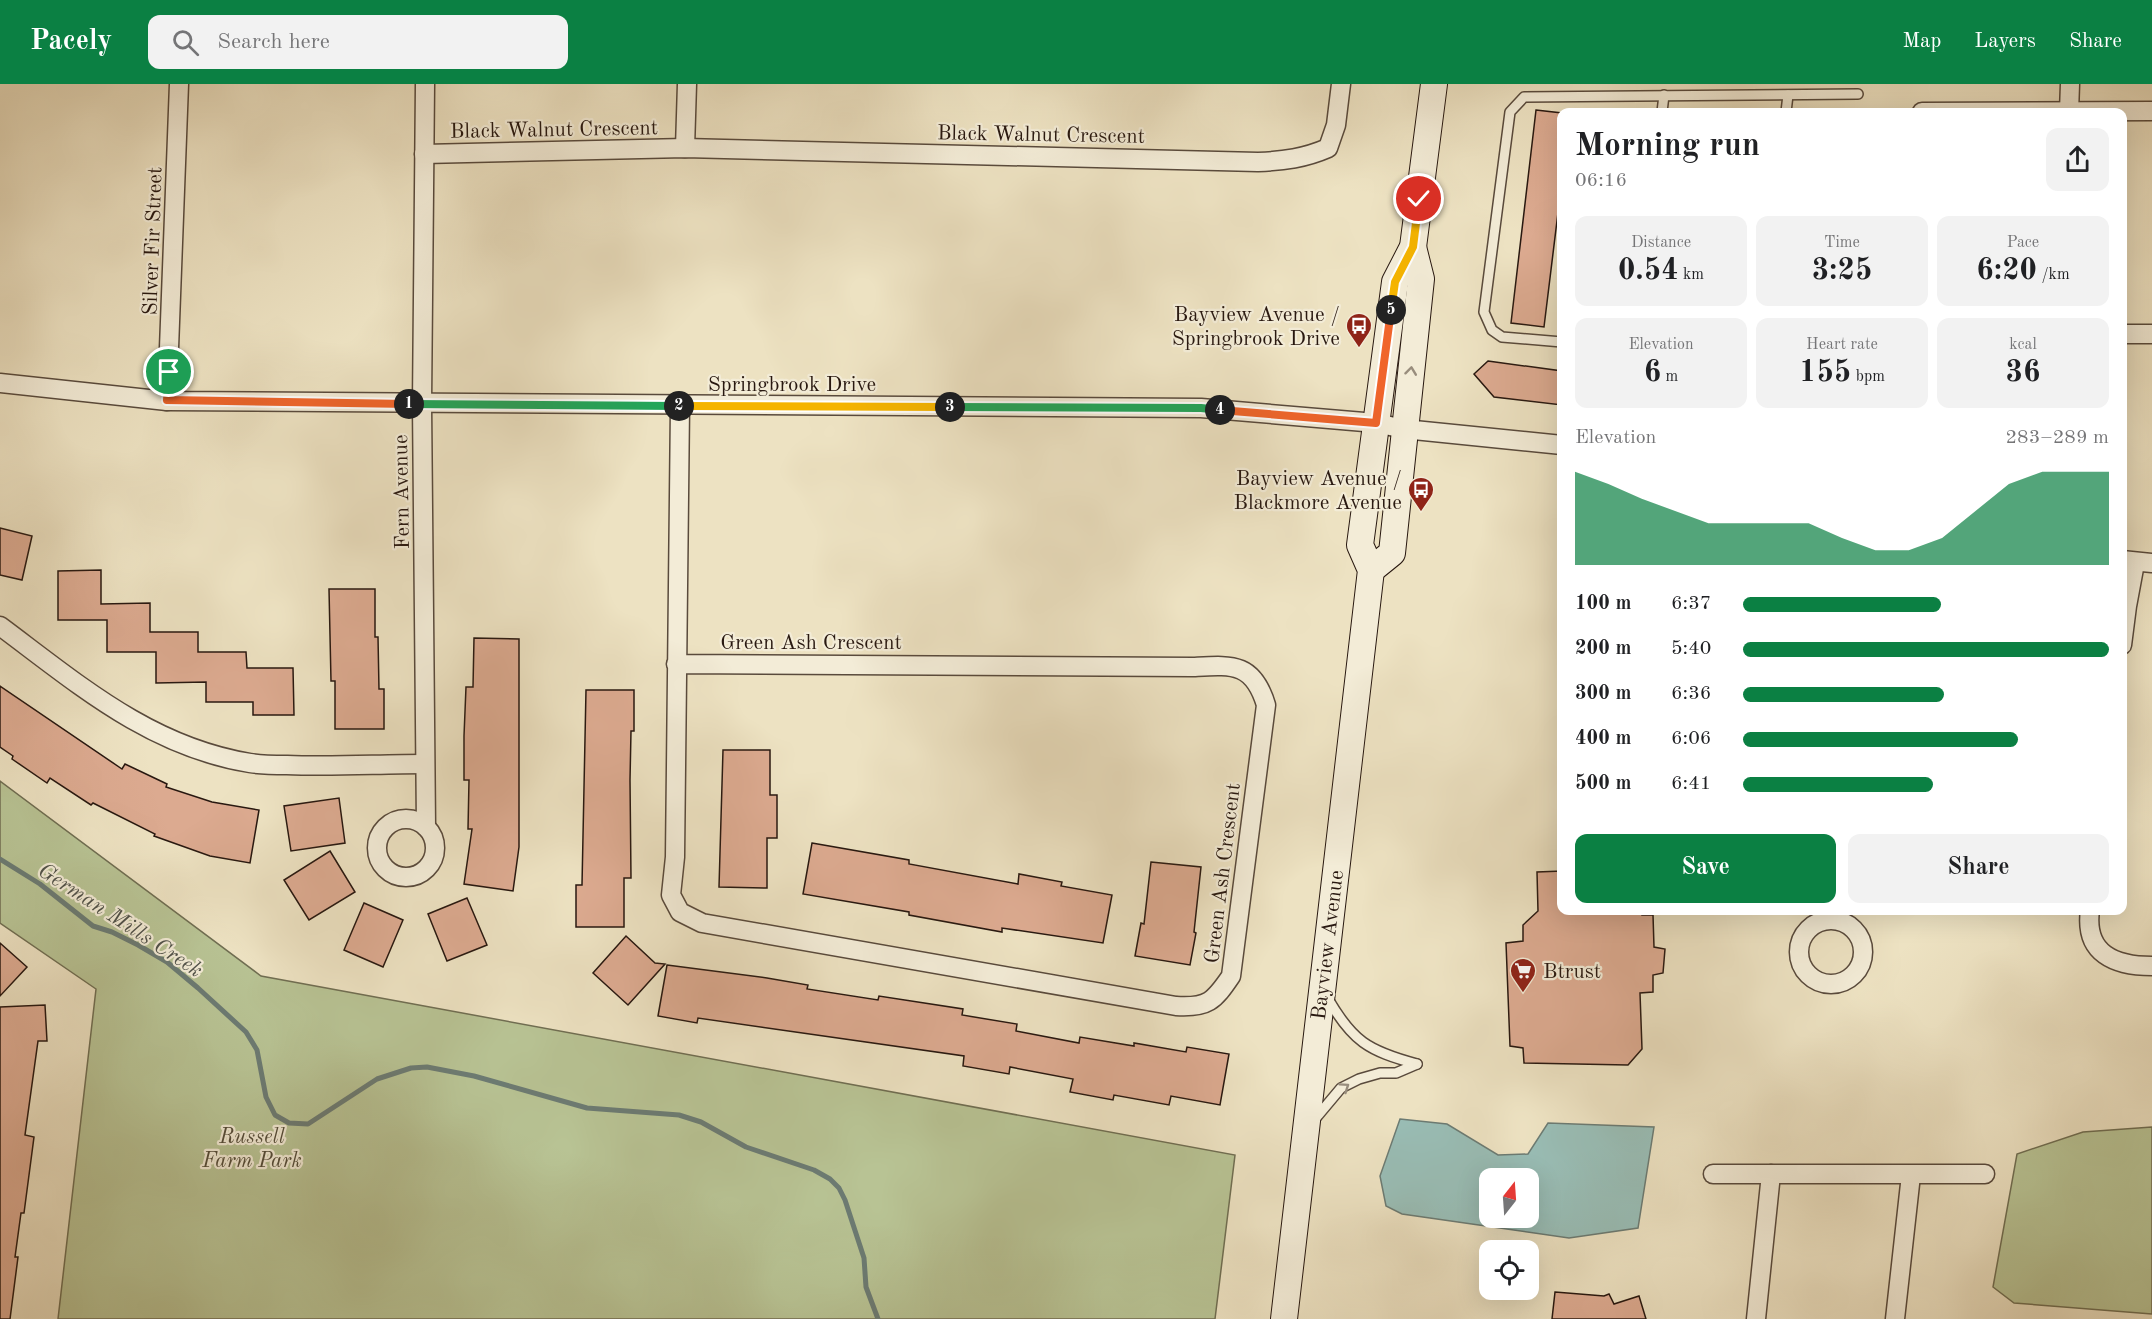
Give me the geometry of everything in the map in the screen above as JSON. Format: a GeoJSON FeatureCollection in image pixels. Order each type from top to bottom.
{"type":"FeatureCollection","features":[{"type":"Feature","properties":{"kind":"main road","name":"Bayview Avenue"},"geometry":{"type":"LineString","coordinates":[[1284,1319],[1371,570],[1360,545],[1395,282],[1413,247],[1434,84]]}},
{"type":"Feature","properties":{"kind":"main road","name":"Bayview Avenue"},"geometry":{"type":"LineString","coordinates":[[1371,570],[1392,553],[1421,279],[1413,247]]}},
{"type":"Feature","properties":{"kind":"street","name":"Silver Fir Street"},"geometry":{"type":"LineString","coordinates":[[167,400],[178,84]]}},
{"type":"Feature","properties":{"kind":"street","name":"Fern Avenue"},"geometry":{"type":"LineString","coordinates":[[424,84],[422,404],[426,827]]}},
{"type":"Feature","properties":{"kind":"street","name":"Black Walnut Crescent"},"geometry":{"type":"LineString","coordinates":[[685,148],[687,84]]}},
{"type":"Feature","properties":{"kind":"street","name":"Black Walnut Crescent"},"geometry":{"type":"LineString","coordinates":[[424,154],[685,148],[1258,162],[1287,160],[1305,158],[1328,148],[1336,125],[1341,84]]}},
{"type":"Feature","properties":{"kind":"street"},"geometry":{"type":"LineString","coordinates":[[2069,108],[2070,84]]}},
{"type":"Feature","properties":{"kind":"street"},"geometry":{"type":"LineString","coordinates":[[2127,111],[2152,111]]}},
{"type":"Feature","properties":{"kind":"street"},"geometry":{"type":"LineString","coordinates":[[2127,334],[2152,334]]}},
{"type":"Feature","properties":{"kind":"street","name":"Springbrook Drive"},"geometry":{"type":"LineString","coordinates":[[0,383],[167,400],[680,406],[1201,408],[1376,423],[1404,429],[1557,444]]}},
{"type":"Feature","properties":{"kind":"street","name":"Green Ash Crescent"},"geometry":{"type":"LineString","coordinates":[[676,664],[1193,667],[1222,665],[1246,670],[1260,687],[1266,705],[1231,976],[1215,999],[1197,1008],[1176,1006],[730,926],[702,923],[680,912],[671,895],[675,857],[676,664],[680,406]]}},
{"type":"Feature","properties":{"kind":"street"},"geometry":{"type":"LineString","coordinates":[[2127,606],[2136,562]]}},
{"type":"Feature","properties":{"kind":"street"},"geometry":{"type":"LineString","coordinates":[[0,626],[114,711],[158,733],[198,749],[250,764],[301,766],[424,764]]}},
{"type":"Feature","properties":{"kind":"street"},"geometry":{"type":"LineString","coordinates":[[2089,915],[2088,923],[2094,942],[2106,957],[2134,966],[2152,966]]}},
{"type":"Feature","properties":{"kind":"street"},"geometry":{"type":"LineString","coordinates":[[1713,1174],[1985,1174]]}},
{"type":"Feature","properties":{"kind":"street"},"geometry":{"type":"LineString","coordinates":[[1756,1319],[1772,1174]]}},
{"type":"Feature","properties":{"kind":"street"},"geometry":{"type":"LineString","coordinates":[[1895,1319],[1911,1175]]}},
{"type":"Feature","properties":{"kind":"lane"},"geometry":{"type":"LineString","coordinates":[[1557,342],[1502,337],[1492,330],[1484,312],[1510,112],[1524,97],[1858,94]]}},
{"type":"Feature","properties":{"kind":"lane"},"geometry":{"type":"LineString","coordinates":[[1662,108],[1664,95]]}},
{"type":"Feature","properties":{"kind":"lane"},"geometry":{"type":"LineString","coordinates":[[1786,108],[1788,95]]}},
{"type":"Feature","properties":{"kind":"lane"},"geometry":{"type":"LineString","coordinates":[[1305,1129],[1341,1088],[1359,1079],[1380,1073],[1396,1073],[1417,1064],[1382,1054],[1364,1045],[1340,1020],[1322,988]]}},
{"type":"Feature","properties":{"kind":"green space","name":"Russell Farm Park"},"geometry":{"type":"Polygon","coordinates":[[[0,781],[261,976],[1235,1155],[1215,1319],[58,1319],[96,989],[0,923],[0,781]]]}},
{"type":"Feature","properties":{"kind":"green space"},"geometry":{"type":"Polygon","coordinates":[[[2152,1127],[2152,1314],[2014,1303],[1993,1287],[2017,1154],[2083,1132],[2152,1127]]]}},
{"type":"Feature","properties":{"kind":"water"},"geometry":{"type":"Polygon","coordinates":[[[1400,1119],[1447,1124],[1498,1155],[1528,1154],[1548,1123],[1654,1127],[1638,1228],[1569,1238],[1499,1228],[1539,1228],[1539,1168],[1479,1168],[1479,1225],[1402,1214],[1386,1206],[1380,1176],[1400,1119]]]}},
{"type":"Feature","properties":{"kind":"building"},"geometry":{"type":"Polygon","coordinates":[[[1536,110],[1557,112],[1557,221],[1544,327],[1511,323],[1536,110]]]}},
{"type":"Feature","properties":{"kind":"building"},"geometry":{"type":"Polygon","coordinates":[[[1488,361],[1557,370],[1557,404],[1494,397],[1474,374],[1488,361]]]}},
{"type":"Feature","properties":{"kind":"building"},"geometry":{"type":"Polygon","coordinates":[[[0,528],[32,536],[22,580],[0,575],[0,528]]]}},
{"type":"Feature","properties":{"kind":"building"},"geometry":{"type":"Polygon","coordinates":[[[101,570],[101,604],[150,603],[150,632],[198,632],[198,652],[246,652],[247,668],[293,668],[294,715],[253,715],[253,702],[206,702],[206,682],[156,683],[156,652],[107,652],[107,620],[58,620],[58,571],[101,570]]]}},
{"type":"Feature","properties":{"kind":"building"},"geometry":{"type":"Polygon","coordinates":[[[329,589],[375,589],[375,637],[378,637],[379,689],[384,689],[384,729],[335,729],[335,681],[331,681],[329,589]]]}},
{"type":"Feature","properties":{"kind":"building"},"geometry":{"type":"Polygon","coordinates":[[[474,638],[519,639],[519,847],[513,891],[464,884],[472,829],[468,829],[469,780],[464,780],[464,736],[466,687],[473,687],[474,638]]]}},
{"type":"Feature","properties":{"kind":"building"},"geometry":{"type":"Polygon","coordinates":[[[0,686],[122,769],[125,764],[167,784],[166,787],[212,802],[259,810],[250,863],[210,856],[154,836],[155,834],[93,803],[91,805],[50,778],[47,783],[12,759],[13,756],[0,747],[0,686]]]}},
{"type":"Feature","properties":{"kind":"building"},"geometry":{"type":"Polygon","coordinates":[[[586,690],[634,690],[634,731],[631,731],[630,780],[631,878],[624,878],[624,927],[576,927],[576,885],[582,885],[586,690]]]}},
{"type":"Feature","properties":{"kind":"building"},"geometry":{"type":"Polygon","coordinates":[[[723,750],[770,750],[770,795],[777,795],[777,838],[767,838],[767,888],[719,887],[723,750]]]}},
{"type":"Feature","properties":{"kind":"building"},"geometry":{"type":"Polygon","coordinates":[[[339,798],[345,843],[291,851],[284,806],[339,798]]]}},
{"type":"Feature","properties":{"kind":"building"},"geometry":{"type":"Polygon","coordinates":[[[812,843],[909,860],[909,864],[1018,884],[1019,874],[1062,882],[1061,886],[1112,895],[1103,943],[1002,928],[1002,932],[909,915],[909,912],[803,894],[812,843]]]}},
{"type":"Feature","properties":{"kind":"building"},"geometry":{"type":"Polygon","coordinates":[[[330,851],[355,892],[309,920],[284,880],[330,851]]]}},
{"type":"Feature","properties":{"kind":"building"},"geometry":{"type":"Polygon","coordinates":[[[1151,862],[1201,867],[1194,932],[1196,933],[1190,965],[1135,956],[1141,923],[1144,924],[1151,862]]]}},
{"type":"Feature","properties":{"kind":"building"},"geometry":{"type":"Polygon","coordinates":[[[1557,871],[1557,915],[1653,915],[1654,947],[1665,949],[1663,973],[1653,975],[1653,992],[1640,993],[1642,1049],[1628,1065],[1524,1063],[1523,1048],[1510,1046],[1506,943],[1523,941],[1523,925],[1538,911],[1537,872],[1557,871]]]}},
{"type":"Feature","properties":{"kind":"building"},"geometry":{"type":"Polygon","coordinates":[[[467,898],[487,945],[447,961],[428,914],[467,898]]]}},
{"type":"Feature","properties":{"kind":"building"},"geometry":{"type":"Polygon","coordinates":[[[364,903],[403,920],[383,967],[344,950],[364,903]]]}},
{"type":"Feature","properties":{"kind":"building"},"geometry":{"type":"Polygon","coordinates":[[[626,936],[655,963],[665,964],[628,1005],[593,973],[626,936]]]}},
{"type":"Feature","properties":{"kind":"building"},"geometry":{"type":"Polygon","coordinates":[[[0,943],[27,967],[0,996],[0,943]]]}},
{"type":"Feature","properties":{"kind":"building"},"geometry":{"type":"Polygon","coordinates":[[[667,965],[767,978],[808,985],[807,989],[878,1000],[879,996],[963,1009],[962,1015],[1017,1024],[1016,1031],[1079,1043],[1080,1037],[1186,1052],[1187,1047],[1229,1054],[1220,1105],[1171,1096],[1169,1105],[1114,1095],[1113,1100],[1070,1092],[1073,1079],[1010,1067],[1009,1074],[963,1066],[964,1056],[698,1018],[697,1023],[658,1016],[667,965]]]}},
{"type":"Feature","properties":{"kind":"building"},"geometry":{"type":"Polygon","coordinates":[[[45,1005],[47,1041],[38,1041],[25,1135],[34,1137],[24,1213],[21,1213],[15,1257],[18,1257],[10,1319],[0,1319],[0,1007],[45,1005]]]}},
{"type":"Feature","properties":{"kind":"building"},"geometry":{"type":"Polygon","coordinates":[[[1555,1292],[1604,1296],[1609,1294],[1614,1304],[1639,1296],[1646,1319],[1552,1319],[1555,1292]]]}},
{"type":"Feature","properties":{"kind":"waterway","name":"German Mills Creek"},"geometry":{"type":"LineString","coordinates":[[0,859],[40,884],[93,926],[112,932],[167,962],[198,988],[246,1032],[257,1050],[266,1097],[275,1115],[289,1123],[308,1124],[377,1079],[411,1068],[427,1067],[474,1076],[587,1108],[679,1115],[701,1122],[746,1147],[814,1170],[830,1179],[839,1188],[845,1200],[864,1258],[866,1287],[878,1319]]}},
{"type":"Feature","properties":{"kind":"place","name":"Bayview Avenue / Springbrook Drive"},"geometry":{"type":"Point","coordinates":[1359,349]}},
{"type":"Feature","properties":{"kind":"place","name":"Bayview Avenue / Blackmore Avenue"},"geometry":{"type":"Point","coordinates":[1421,513]}},
{"type":"Feature","properties":{"kind":"place","name":"Btrust"},"geometry":{"type":"Point","coordinates":[1523,994]}},
{"type":"Feature","properties":{"kind":"route"},"geometry":{"type":"LineString","coordinates":[[169,372],[167,400],[680,406],[1201,408],[1267,416],[1376,423],[1395,282],[1413,247],[1419,199]]}}]}
